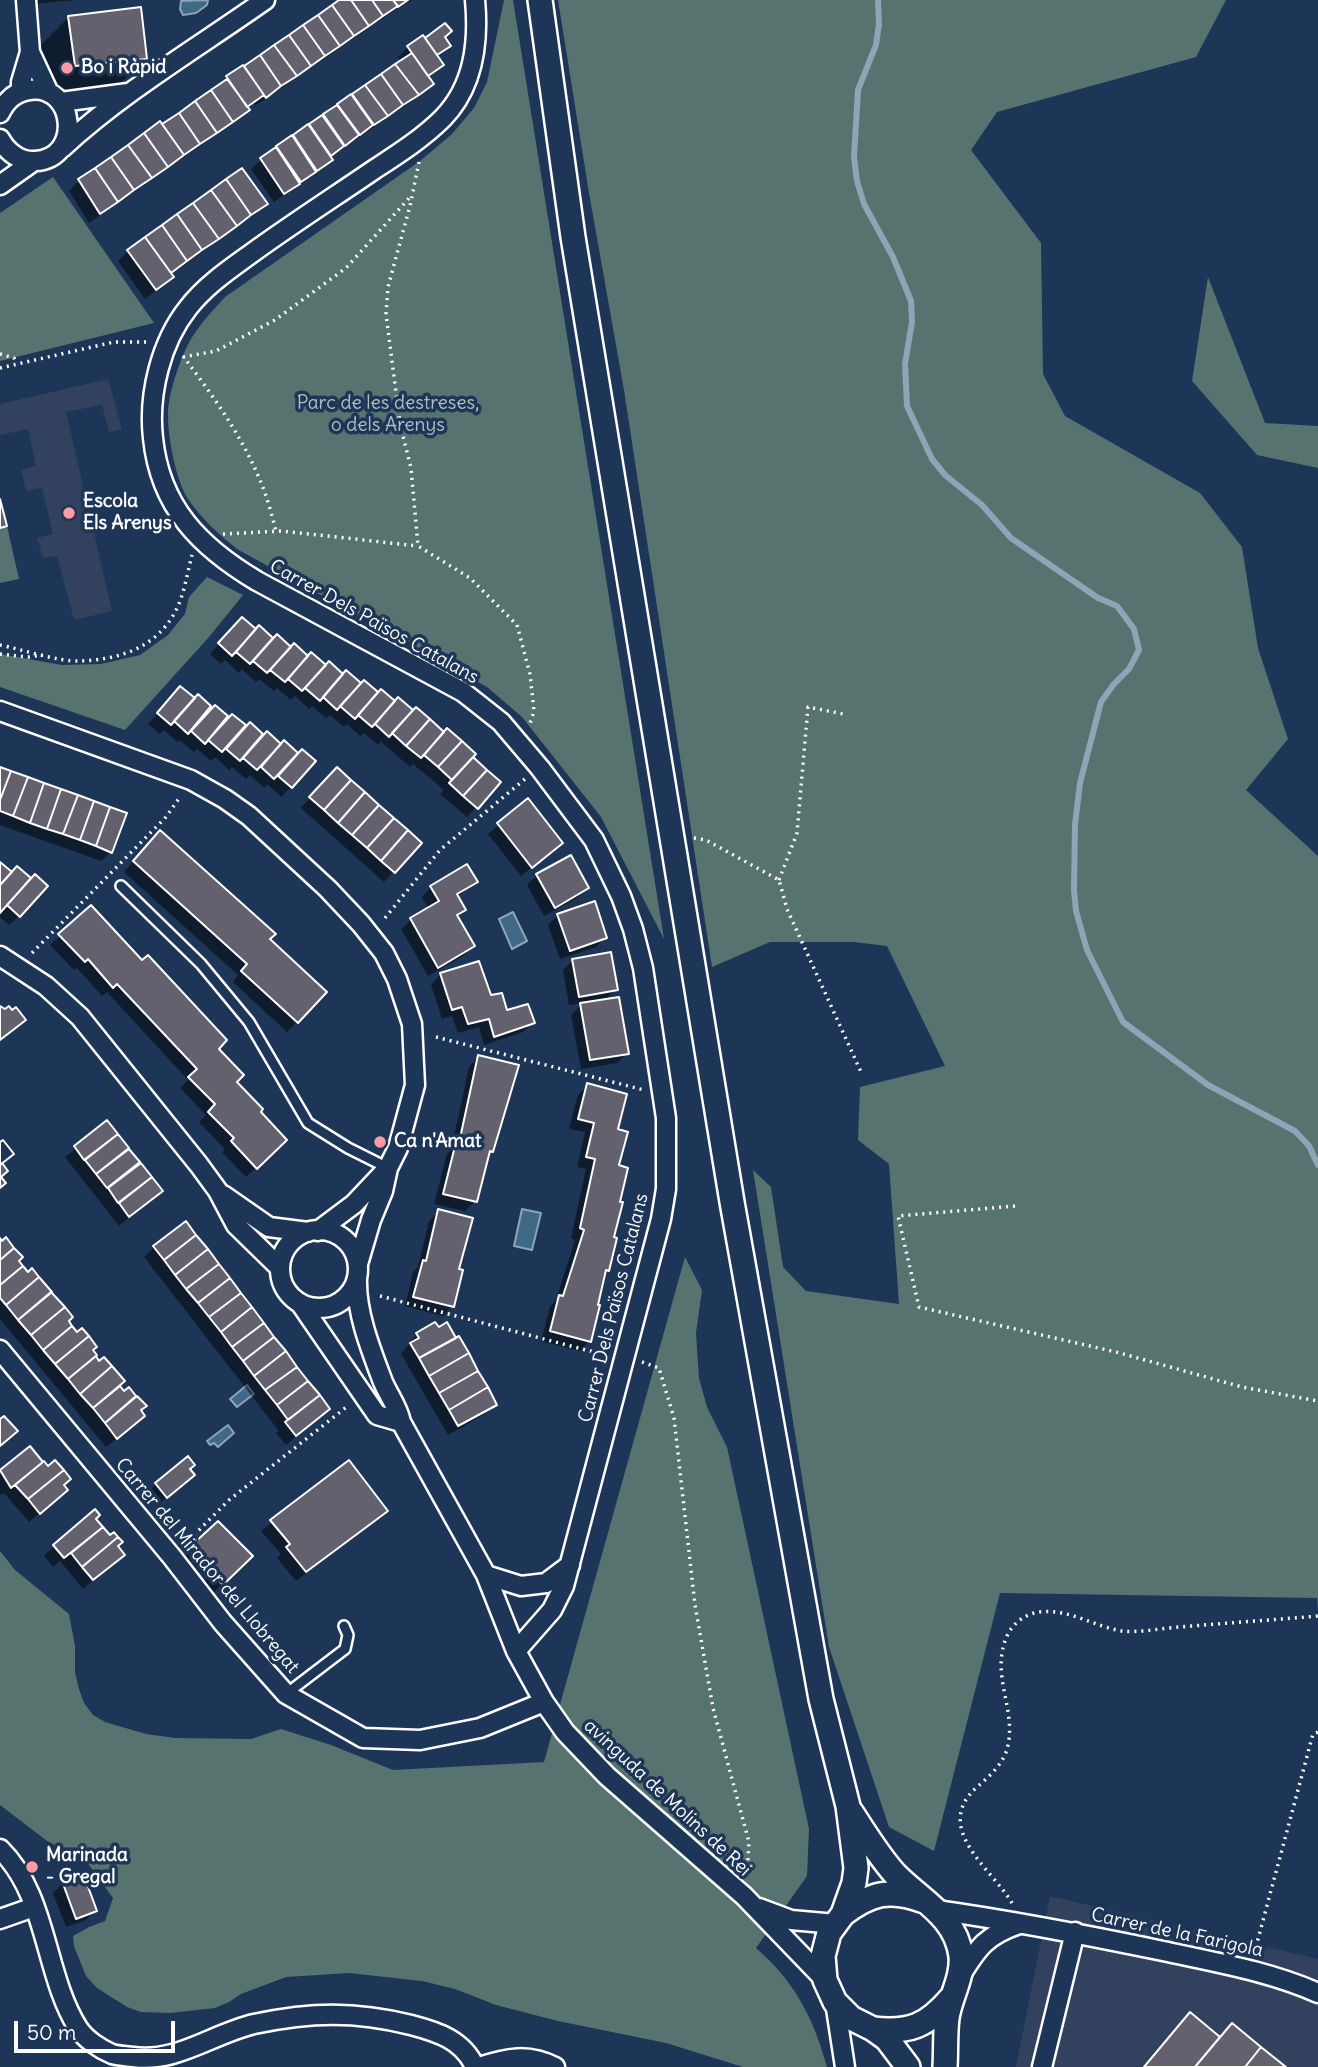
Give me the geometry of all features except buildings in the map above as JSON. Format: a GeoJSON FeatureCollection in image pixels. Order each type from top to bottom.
{"type":"FeatureCollection","features":[{"type":"Feature","properties":{"kind":"street"},"geometry":{"type":"LineString","coordinates":[[21,92],[21,82],[30,52],[26,0]]}},
{"type":"Feature","properties":{"kind":"street"},"geometry":{"type":"LineString","coordinates":[[0,185],[34,162],[50,158],[85,127],[244,8],[265,0]]}},
{"type":"Feature","properties":{"kind":"street","name":"Carrer Dels Països Catalans"},"geometry":{"type":"LineString","coordinates":[[475,0],[475,58],[468,79],[443,118],[400,152],[283,230],[220,276],[202,293],[180,320],[165,349],[153,398],[152,430],[155,457],[169,496],[195,536],[239,571],[463,692],[500,722],[540,768],[594,840],[621,896],[643,968],[663,1098],[667,1154],[666,1189],[661,1219],[564,1586],[552,1610],[516,1651]]}},
{"type":"Feature","properties":{"kind":"street"},"geometry":{"type":"LineString","coordinates":[[541,0],[573,237],[732,1202],[814,1659],[829,1735],[848,1806],[856,1868],[854,1883],[839,1919],[829,1933],[823,1956],[825,1980],[835,2002],[845,2067]]}},
{"type":"Feature","properties":{"kind":"street"},"geometry":{"type":"LineString","coordinates":[[30,52],[69,116],[69,132],[62,148]]}},
{"type":"Feature","properties":{"kind":"street"},"geometry":{"type":"LineString","coordinates":[[2,107],[21,92],[35,89],[55,97],[132,92]]}},
{"type":"Feature","properties":{"kind":"street"},"geometry":{"type":"LineString","coordinates":[[2,147],[18,158],[34,162]]}},
{"type":"Feature","properties":{"kind":"street"},"geometry":{"type":"LineString","coordinates":[[0,711],[191,780],[225,799],[266,832],[361,924],[384,953],[397,979],[412,1024],[415,1085],[398,1148],[388,1168],[383,1191],[371,1220],[353,1290],[345,1299],[323,1308],[300,1303]]}},
{"type":"Feature","properties":{"kind":"street"},"geometry":{"type":"LineString","coordinates":[[0,956],[46,986],[80,1017],[218,1191],[236,1225],[280,1268]]}},
{"type":"Feature","properties":{"kind":"street"},"geometry":{"type":"LineString","coordinates":[[388,1168],[354,1204],[288,1246],[280,1268],[289,1294],[300,1303],[377,1415],[401,1422]]}},
{"type":"Feature","properties":{"kind":"street"},"geometry":{"type":"LineString","coordinates":[[218,1191],[269,1227],[332,1233],[345,1240],[354,1250],[358,1271]]}},
{"type":"Feature","properties":{"kind":"street","name":"avinguda de Molins de Rei"},"geometry":{"type":"LineString","coordinates":[[358,1271],[357,1296],[384,1384],[399,1412],[401,1422],[486,1575],[516,1651],[544,1702],[565,1732],[607,1776],[752,1904],[825,1980]]}},
{"type":"Feature","properties":{"kind":"street","name":"Carrer del Mirador del Llobregat"},"geometry":{"type":"LineString","coordinates":[[0,1350],[223,1623],[286,1694],[363,1738],[420,1740],[480,1728],[544,1702]]}},
{"type":"Feature","properties":{"kind":"street"},"geometry":{"type":"LineString","coordinates":[[486,1575],[521,1586],[546,1583],[570,1565]]}},
{"type":"Feature","properties":{"kind":"street"},"geometry":{"type":"LineString","coordinates":[[848,1806],[895,1874],[944,1917],[956,1935],[961,1957],[947,2018],[945,2067]]}},
{"type":"Feature","properties":{"kind":"street"},"geometry":{"type":"LineString","coordinates":[[0,1849],[17,1872],[34,1907],[79,2030],[96,2045],[113,2054],[142,2058],[167,2057],[252,2025],[294,2017],[362,2014],[436,2031],[469,2055],[477,2067],[517,2057],[543,2061],[555,2067]]}},
{"type":"Feature","properties":{"kind":"street"},"geometry":{"type":"LineString","coordinates":[[839,1919],[862,1900],[885,1893],[907,1895],[932,1906]]}},
{"type":"Feature","properties":{"kind":"street","name":"avinguda de Molins de Rei"},"geometry":{"type":"LineString","coordinates":[[752,1904],[791,1920],[839,1919]]}},
{"type":"Feature","properties":{"kind":"street","name":"Carrer de la Farigola"},"geometry":{"type":"LineString","coordinates":[[932,1906],[1075,1932],[1250,1969],[1318,1993]]}},
{"type":"Feature","properties":{"kind":"street"},"geometry":{"type":"LineString","coordinates":[[0,1919],[34,1907]]}},
{"type":"Feature","properties":{"kind":"street"},"geometry":{"type":"LineString","coordinates":[[873,2029],[897,2031],[918,2026],[937,2015],[985,1941],[998,1932],[1024,1923]]}},
{"type":"Feature","properties":{"kind":"street"},"geometry":{"type":"LineString","coordinates":[[1042,2067],[1075,1932]]}},
{"type":"Feature","properties":{"kind":"street"},"geometry":{"type":"LineString","coordinates":[[835,2002],[852,2018],[887,2039],[908,2067]]}},
{"type":"Feature","properties":{"kind":"lane"},"geometry":{"type":"LineString","coordinates":[[121,887],[201,964],[249,1022],[308,1123],[348,1148],[388,1168]]}},
{"type":"Feature","properties":{"kind":"lane"},"geometry":{"type":"LineString","coordinates":[[286,1694],[345,1649],[348,1635],[344,1626]]}},
{"type":"Feature","properties":{"kind":"path"},"geometry":{"type":"LineString","coordinates":[[418,546],[411,468],[400,424],[386,314],[388,286],[420,157]]}},
{"type":"Feature","properties":{"kind":"path"},"geometry":{"type":"LineString","coordinates":[[183,357],[216,351],[275,320],[346,268],[412,194]]}},
{"type":"Feature","properties":{"kind":"path"},"geometry":{"type":"LineString","coordinates":[[0,368],[114,342],[152,342]]}},
{"type":"Feature","properties":{"kind":"path"},"geometry":{"type":"LineString","coordinates":[[178,353],[227,416],[262,485],[276,531]]}},
{"type":"Feature","properties":{"kind":"path"},"geometry":{"type":"LineString","coordinates":[[0,354],[13,358],[16,364]]}},
{"type":"Feature","properties":{"kind":"path"},"geometry":{"type":"LineString","coordinates":[[218,534],[276,531],[418,546],[470,578],[517,625],[530,674],[534,711],[528,729]]}},
{"type":"Feature","properties":{"kind":"path"},"geometry":{"type":"LineString","coordinates":[[0,645],[77,661],[116,656],[148,645],[164,630],[176,611],[193,554]]}},
{"type":"Feature","properties":{"kind":"path"},"geometry":{"type":"LineString","coordinates":[[0,654],[27,657],[48,655]]}},
{"type":"Feature","properties":{"kind":"path"},"geometry":{"type":"LineString","coordinates":[[843,714],[808,707],[797,832],[779,880],[787,909],[861,1072]]}},
{"type":"Feature","properties":{"kind":"path"},"geometry":{"type":"LineString","coordinates":[[386,918],[440,850],[526,779]]}},
{"type":"Feature","properties":{"kind":"path"},"geometry":{"type":"LineString","coordinates":[[32,953],[166,817],[186,790]]}},
{"type":"Feature","properties":{"kind":"path"},"geometry":{"type":"LineString","coordinates":[[671,835],[706,840],[779,880]]}},
{"type":"Feature","properties":{"kind":"path"},"geometry":{"type":"LineString","coordinates":[[436,1037],[639,1090]]}},
{"type":"Feature","properties":{"kind":"path"},"geometry":{"type":"LineString","coordinates":[[1015,1206],[898,1216],[919,1307],[1116,1352],[1242,1387],[1318,1401]]}},
{"type":"Feature","properties":{"kind":"path"},"geometry":{"type":"LineString","coordinates":[[380,1296],[606,1355]]}},
{"type":"Feature","properties":{"kind":"path"},"geometry":{"type":"LineString","coordinates":[[643,1363],[659,1368],[674,1418],[695,1605],[713,1708],[749,1842],[747,1875]]}},
{"type":"Feature","properties":{"kind":"path"},"geometry":{"type":"LineString","coordinates":[[187,1542],[229,1500],[352,1403]]}},
{"type":"Feature","properties":{"kind":"path"},"geometry":{"type":"LineString","coordinates":[[1024,1923],[1004,1890],[967,1847],[962,1831],[962,1811],[969,1794],[991,1775],[1007,1754],[1011,1731],[1000,1659],[1008,1634],[1022,1618],[1041,1612],[1070,1615],[1123,1631],[1318,1616]]}},
{"type":"Feature","properties":{"kind":"path"},"geometry":{"type":"LineString","coordinates":[[1250,1969],[1313,1734],[1318,1732]]}},
{"type":"Feature","properties":{"kind":"shaded area"},"geometry":{"type":"Polygon","coordinates":[[[208,0],[207,5],[196,13],[183,15],[180,9],[181,1],[208,0]]]}},
{"type":"Feature","properties":{"kind":"shaded area","name":"Escola Els Arenys"},"geometry":{"type":"Polygon","coordinates":[[[108,379],[122,429],[109,432],[102,405],[66,412],[112,611],[74,620],[57,556],[43,558],[37,538],[53,534],[42,488],[26,491],[21,470],[36,466],[28,429],[0,435],[0,404],[108,379]]]}},
{"type":"Feature","properties":{"kind":"shaded area"},"geometry":{"type":"Polygon","coordinates":[[[513,912],[527,941],[512,949],[499,919],[513,912]]]}},
{"type":"Feature","properties":{"kind":"shaded area"},"geometry":{"type":"Polygon","coordinates":[[[522,1209],[541,1213],[532,1250],[514,1246],[522,1209]]]}},
{"type":"Feature","properties":{"kind":"shaded area"},"geometry":{"type":"Polygon","coordinates":[[[247,1385],[254,1394],[237,1407],[230,1399],[247,1385]]]}},
{"type":"Feature","properties":{"kind":"shaded area"},"geometry":{"type":"Polygon","coordinates":[[[228,1425],[234,1433],[218,1447],[214,1443],[210,1445],[207,1441],[228,1425]]]}},
{"type":"Feature","properties":{"kind":"shaded area"},"geometry":{"type":"Polygon","coordinates":[[[1050,1896],[1318,1959],[1318,2067],[1016,2067],[1050,1896]]]}},
{"type":"Feature","properties":{"kind":"green space","name":"Parc de les destreses, o dels Arenys"},"geometry":{"type":"Polygon","coordinates":[[[504,0],[513,0],[664,939],[601,817],[522,717],[487,687],[237,549],[211,526],[188,499],[176,470],[169,436],[168,416],[175,376],[198,328],[225,297],[420,161],[452,134],[474,108],[487,82],[504,0]]]}},
{"type":"Feature","properties":{"kind":"green space"},"geometry":{"type":"Polygon","coordinates":[[[558,0],[1226,0],[1196,57],[997,112],[971,150],[1041,243],[1043,374],[1065,416],[1200,493],[1242,547],[1258,648],[1288,739],[1246,790],[1318,856],[1318,1610],[1317,1598],[1000,1593],[934,1851],[889,1827],[829,1647],[753,1170],[771,1187],[783,1267],[806,1291],[899,1304],[889,1164],[858,1140],[860,1087],[945,1066],[887,946],[854,942],[770,942],[712,967],[624,390],[558,0]]]}},
{"type":"Feature","properties":{"kind":"green space"},"geometry":{"type":"Polygon","coordinates":[[[53,177],[154,323],[0,361],[0,213],[53,177]]]}},
{"type":"Feature","properties":{"kind":"green space"},"geometry":{"type":"Polygon","coordinates":[[[1208,277],[1265,423],[1318,426],[1318,468],[1257,455],[1192,381],[1208,277]]]}},
{"type":"Feature","properties":{"kind":"green space"},"geometry":{"type":"Polygon","coordinates":[[[7,526],[19,579],[0,583],[0,528],[7,526]]]}},
{"type":"Feature","properties":{"kind":"green space"},"geometry":{"type":"Polygon","coordinates":[[[207,577],[243,595],[125,730],[0,687],[0,654],[62,665],[101,664],[140,655],[168,635],[185,614],[189,597],[207,577]]]}},
{"type":"Feature","properties":{"kind":"green space"},"geometry":{"type":"Polygon","coordinates":[[[685,1257],[702,1290],[696,1333],[699,1378],[707,1407],[727,1447],[809,1829],[807,1876],[756,1948],[782,1974],[801,2002],[809,2016],[827,2067],[743,2067],[666,2043],[496,2005],[455,1989],[422,1981],[349,1973],[286,1977],[241,1994],[215,2008],[170,2013],[141,2012],[127,2007],[97,1988],[86,1976],[74,1946],[73,1936],[105,1921],[113,1898],[87,1862],[47,1841],[0,1805],[0,1551],[15,1570],[69,1614],[79,1689],[84,1703],[93,1715],[105,1722],[146,1734],[175,1738],[251,1739],[281,1729],[331,1745],[393,1770],[544,1762],[685,1257]]]}},
{"type":"Feature","properties":{"kind":"waterway"},"geometry":{"type":"LineString","coordinates":[[878,0],[876,45],[858,90],[854,157],[864,204],[893,257],[911,301],[912,322],[905,364],[907,406],[932,459],[945,475],[982,505],[1011,538],[1098,598],[1117,606],[1134,629],[1139,650],[1129,669],[1101,702],[1080,783],[1075,825],[1074,890],[1076,911],[1087,950],[1123,1022],[1208,1085],[1295,1131],[1309,1146],[1318,1165]]}},
{"type":"Feature","properties":{"kind":"place","name":"Bo i Ràpid"},"geometry":{"type":"Point","coordinates":[67,68]}},
{"type":"Feature","properties":{"kind":"place","name":"Escola Els Arenys"},"geometry":{"type":"Point","coordinates":[69,513]}},
{"type":"Feature","properties":{"kind":"place","name":"Ca n'Amat"},"geometry":{"type":"Point","coordinates":[380,1142]}},
{"type":"Feature","properties":{"kind":"place","name":"Marinada - Gregal"},"geometry":{"type":"Point","coordinates":[32,1867]}}]}
